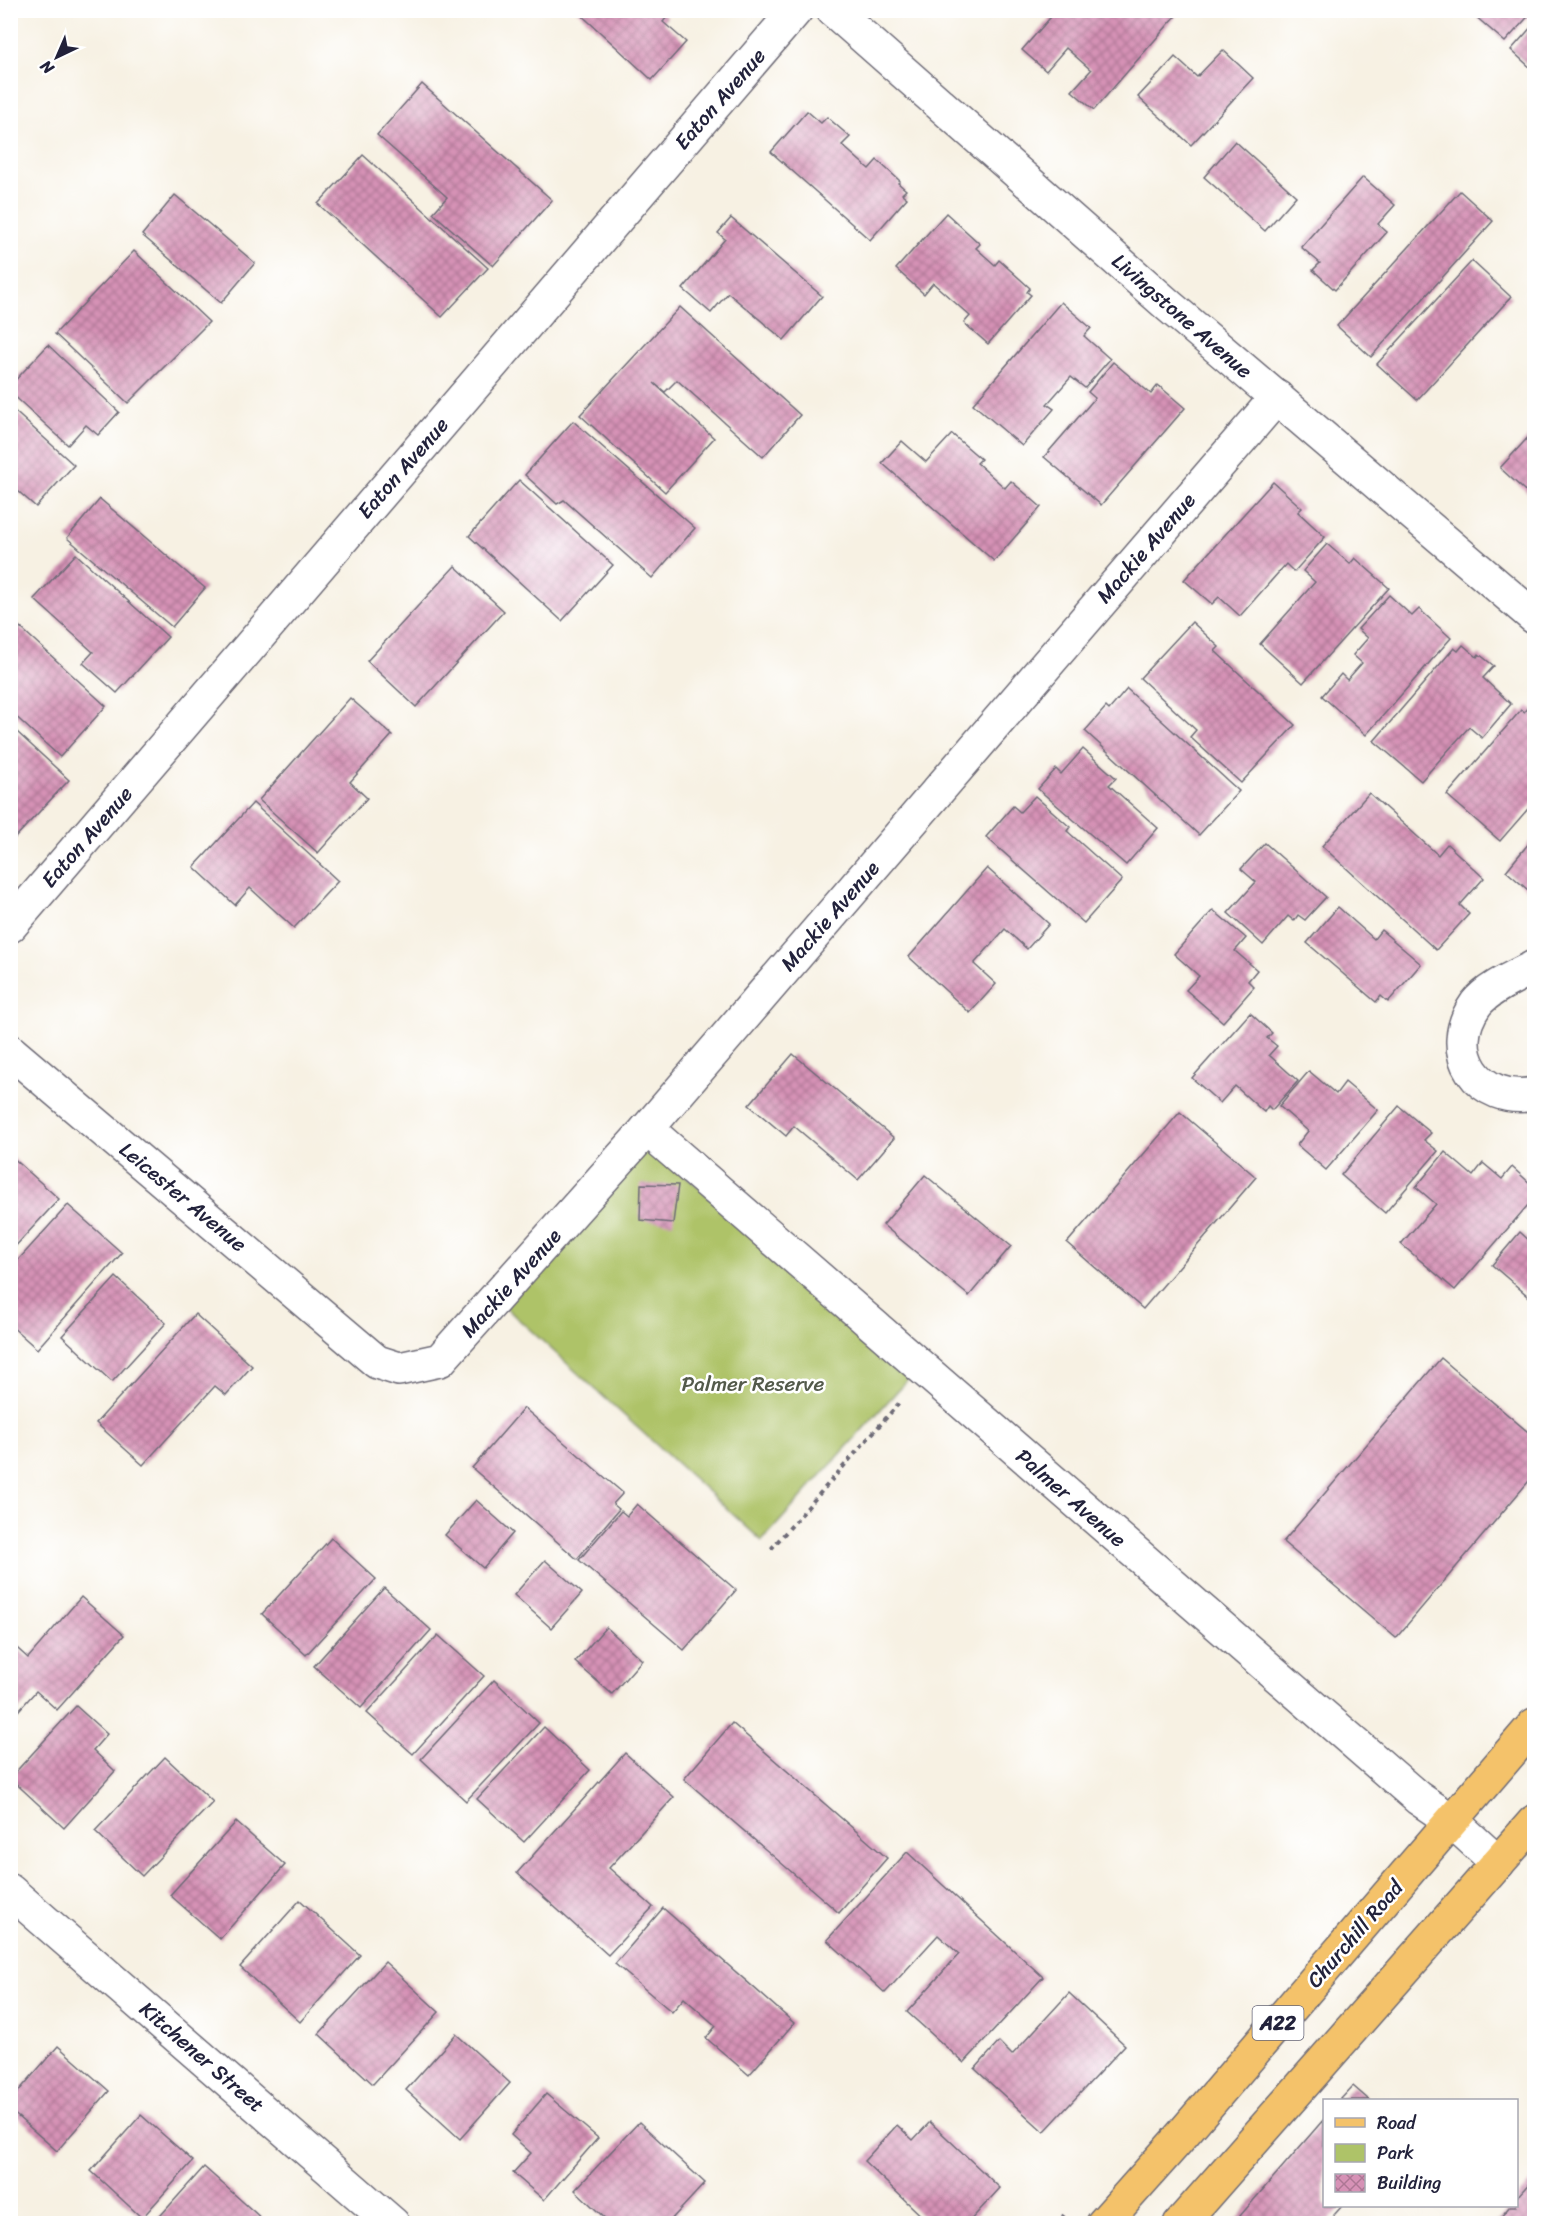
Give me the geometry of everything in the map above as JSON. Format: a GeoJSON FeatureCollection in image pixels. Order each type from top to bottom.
{"type":"FeatureCollection","features":[{"type":"Feature","properties":{"kind":"main road","name":"Churchill Road"},"geometry":{"type":"LineString","coordinates":[[1103,2223],[1175,2144],[1534,1725]]}},
{"type":"Feature","properties":{"kind":"main road","name":"A22"},"geometry":{"type":"LineString","coordinates":[[1180,2223],[1534,1822]]}},
{"type":"Feature","properties":{"kind":"street","name":"Eaton Avenue"},"geometry":{"type":"LineString","coordinates":[[10,926],[796,10]]}},
{"type":"Feature","properties":{"kind":"street","name":"Livingstone Avenue"},"geometry":{"type":"LineString","coordinates":[[833,10],[1169,306],[1534,616]]}},
{"type":"Feature","properties":{"kind":"street","name":"Mackie Avenue"},"geometry":{"type":"LineString","coordinates":[[355,1342],[377,1362],[399,1369],[440,1360],[647,1129],[1276,397]]}},
{"type":"Feature","properties":{"kind":"street"},"geometry":{"type":"LineString","coordinates":[[1534,967],[1505,981],[1477,1003],[1463,1028],[1462,1043],[1470,1071],[1483,1085],[1518,1097],[1534,1094]]}},
{"type":"Feature","properties":{"kind":"street","name":"Leicester Avenue"},"geometry":{"type":"LineString","coordinates":[[10,1050],[355,1342]]}},
{"type":"Feature","properties":{"kind":"street","name":"Palmer Avenue"},"geometry":{"type":"LineString","coordinates":[[647,1129],[1418,1798],[1452,1821],[1498,1863]]}},
{"type":"Feature","properties":{"kind":"street","name":"Kitchener Street"},"geometry":{"type":"LineString","coordinates":[[10,1890],[393,2223]]}},
{"type":"Feature","properties":{"kind":"path"},"geometry":{"type":"LineString","coordinates":[[771,1549],[903,1398]]}},
{"type":"Feature","properties":{"kind":"green space","name":"Palmer Reserve"},"geometry":{"type":"Polygon","coordinates":[[[648,1142],[910,1377],[762,1541],[505,1307],[648,1142]]]}},
{"type":"Feature","properties":{"kind":"building"},"geometry":{"type":"Polygon","coordinates":[[[576,10],[659,10],[667,17],[663,22],[686,42],[652,80],[576,10]]]}},
{"type":"Feature","properties":{"kind":"building"},"geometry":{"type":"Polygon","coordinates":[[[1057,10],[1181,10],[1094,110],[1072,91],[1091,70],[1066,48],[1046,71],[1022,50],[1057,10]]]}},
{"type":"Feature","properties":{"kind":"building"},"geometry":{"type":"Polygon","coordinates":[[[1478,10],[1534,10],[1505,42],[1474,15],[1478,10]]]}},
{"type":"Feature","properties":{"kind":"building"},"geometry":{"type":"Polygon","coordinates":[[[1534,24],[1534,71],[1511,50],[1534,24]]]}},
{"type":"Feature","properties":{"kind":"building"},"geometry":{"type":"Polygon","coordinates":[[[1223,50],[1253,78],[1191,145],[1138,97],[1175,57],[1197,77],[1223,50]]]}},
{"type":"Feature","properties":{"kind":"building"},"geometry":{"type":"Polygon","coordinates":[[[422,84],[552,200],[493,266],[433,213],[447,197],[377,135],[422,84]]]}},
{"type":"Feature","properties":{"kind":"building"},"geometry":{"type":"Polygon","coordinates":[[[807,111],[821,123],[827,117],[850,137],[842,145],[869,169],[877,160],[900,181],[898,183],[906,190],[902,194],[907,198],[870,240],[771,152],[807,111]]]}},
{"type":"Feature","properties":{"kind":"building"},"geometry":{"type":"Polygon","coordinates":[[[1235,141],[1296,196],[1265,231],[1204,177],[1235,141]]]}},
{"type":"Feature","properties":{"kind":"building"},"geometry":{"type":"Polygon","coordinates":[[[363,155],[488,268],[442,317],[318,204],[363,155]]]}},
{"type":"Feature","properties":{"kind":"building"},"geometry":{"type":"Polygon","coordinates":[[[1363,177],[1395,205],[1378,224],[1387,232],[1335,290],[1313,270],[1320,263],[1301,247],[1363,177]]]}},
{"type":"Feature","properties":{"kind":"building"},"geometry":{"type":"Polygon","coordinates":[[[1460,191],[1493,221],[1371,357],[1337,326],[1460,191]]]}},
{"type":"Feature","properties":{"kind":"building"},"geometry":{"type":"Polygon","coordinates":[[[175,195],[255,263],[221,303],[142,235],[175,195]]]}},
{"type":"Feature","properties":{"kind":"building"},"geometry":{"type":"Polygon","coordinates":[[[946,213],[980,244],[976,248],[995,265],[999,260],[1030,288],[1027,292],[1031,295],[988,344],[964,323],[970,316],[933,283],[924,294],[896,269],[946,213]]]}},
{"type":"Feature","properties":{"kind":"building"},"geometry":{"type":"Polygon","coordinates":[[[731,218],[822,296],[784,340],[728,293],[711,313],[683,289],[725,239],[718,233],[731,218]]]}},
{"type":"Feature","properties":{"kind":"building"},"geometry":{"type":"Polygon","coordinates":[[[134,251],[209,322],[128,403],[55,334],[134,251]]]}},
{"type":"Feature","properties":{"kind":"building"},"geometry":{"type":"Polygon","coordinates":[[[1472,261],[1511,297],[1417,400],[1377,364],[1472,261]]]}},
{"type":"Feature","properties":{"kind":"building"},"geometry":{"type":"Polygon","coordinates":[[[1061,302],[1091,328],[1084,336],[1110,359],[1085,388],[1071,377],[1047,404],[1054,409],[1022,446],[973,404],[1061,302]]]}},
{"type":"Feature","properties":{"kind":"building"},"geometry":{"type":"Polygon","coordinates":[[[680,307],[800,415],[763,457],[677,380],[665,392],[654,383],[714,438],[665,492],[580,415],[680,307]]]}},
{"type":"Feature","properties":{"kind":"building"},"geometry":{"type":"Polygon","coordinates":[[[48,345],[119,412],[98,435],[86,425],[68,445],[10,392],[10,386],[48,345]]]}},
{"type":"Feature","properties":{"kind":"building"},"geometry":{"type":"Polygon","coordinates":[[[1113,362],[1151,394],[1158,385],[1185,408],[1101,505],[1044,457],[1095,398],[1088,392],[1113,362]]]}},
{"type":"Feature","properties":{"kind":"building"},"geometry":{"type":"Polygon","coordinates":[[[10,407],[74,465],[36,507],[10,484],[10,407]]]}},
{"type":"Feature","properties":{"kind":"building"},"geometry":{"type":"Polygon","coordinates":[[[573,421],[695,528],[652,578],[564,500],[557,504],[525,475],[573,421]]]}},
{"type":"Feature","properties":{"kind":"building"},"geometry":{"type":"Polygon","coordinates":[[[1534,433],[1534,499],[1500,468],[1534,433]]]}},
{"type":"Feature","properties":{"kind":"building"},"geometry":{"type":"Polygon","coordinates":[[[952,434],[981,459],[977,463],[1005,488],[1011,481],[1041,507],[994,561],[882,463],[902,441],[926,462],[952,434]]]}},
{"type":"Feature","properties":{"kind":"building"},"geometry":{"type":"Polygon","coordinates":[[[519,480],[613,565],[562,621],[469,536],[519,480]]]}},
{"type":"Feature","properties":{"kind":"building"},"geometry":{"type":"Polygon","coordinates":[[[1273,482],[1302,508],[1298,512],[1325,537],[1294,572],[1286,564],[1240,616],[1219,597],[1212,604],[1184,580],[1273,482]]]}},
{"type":"Feature","properties":{"kind":"building"},"geometry":{"type":"Polygon","coordinates":[[[100,499],[205,588],[172,627],[67,538],[100,499]]]}},
{"type":"Feature","properties":{"kind":"building"},"geometry":{"type":"Polygon","coordinates":[[[1327,544],[1350,564],[1355,558],[1389,588],[1303,683],[1260,644],[1315,582],[1303,571],[1327,544]]]}},
{"type":"Feature","properties":{"kind":"building"},"geometry":{"type":"Polygon","coordinates":[[[76,554],[168,637],[117,693],[83,663],[93,652],[34,599],[76,554]]]}},
{"type":"Feature","properties":{"kind":"building"},"geometry":{"type":"Polygon","coordinates":[[[455,566],[504,611],[416,707],[367,661],[455,566]]]}},
{"type":"Feature","properties":{"kind":"building"},"geometry":{"type":"Polygon","coordinates":[[[1389,595],[1412,616],[1419,609],[1451,638],[1366,735],[1322,696],[1341,674],[1347,680],[1362,663],[1353,655],[1368,638],[1358,629],[1389,595]]]}},
{"type":"Feature","properties":{"kind":"building"},"geometry":{"type":"Polygon","coordinates":[[[10,618],[106,706],[60,757],[10,711],[10,618]]]}},
{"type":"Feature","properties":{"kind":"building"},"geometry":{"type":"Polygon","coordinates":[[[1192,622],[1219,647],[1215,651],[1295,725],[1241,783],[1190,737],[1196,730],[1140,678],[1192,622]]]}},
{"type":"Feature","properties":{"kind":"building"},"geometry":{"type":"Polygon","coordinates":[[[1463,645],[1477,657],[1479,654],[1494,666],[1483,678],[1511,704],[1482,738],[1469,727],[1421,781],[1374,741],[1454,648],[1458,651],[1463,645]]]}},
{"type":"Feature","properties":{"kind":"building"},"geometry":{"type":"Polygon","coordinates":[[[1127,689],[1239,791],[1199,835],[1085,731],[1106,707],[1109,710],[1127,689]]]}},
{"type":"Feature","properties":{"kind":"building"},"geometry":{"type":"Polygon","coordinates":[[[350,698],[392,735],[350,782],[367,798],[318,853],[259,800],[350,698]]]}},
{"type":"Feature","properties":{"kind":"building"},"geometry":{"type":"Polygon","coordinates":[[[1529,706],[1534,710],[1534,802],[1500,841],[1447,795],[1521,710],[1524,712],[1529,706]]]}},
{"type":"Feature","properties":{"kind":"building"},"geometry":{"type":"Polygon","coordinates":[[[17,732],[69,780],[10,843],[10,739],[17,732]]]}},
{"type":"Feature","properties":{"kind":"building"},"geometry":{"type":"Polygon","coordinates":[[[1083,749],[1116,778],[1109,785],[1158,828],[1126,865],[1038,789],[1056,769],[1061,774],[1083,749]]]}},
{"type":"Feature","properties":{"kind":"building"},"geometry":{"type":"Polygon","coordinates":[[[1369,793],[1438,855],[1447,844],[1484,878],[1460,905],[1469,914],[1436,950],[1322,846],[1369,793]]]}},
{"type":"Feature","properties":{"kind":"building"},"geometry":{"type":"Polygon","coordinates":[[[1035,796],[1070,827],[1067,831],[1122,880],[1084,923],[986,837],[1013,806],[1020,812],[1035,796]]]}},
{"type":"Feature","properties":{"kind":"building"},"geometry":{"type":"Polygon","coordinates":[[[253,803],[338,881],[294,928],[250,888],[235,905],[194,867],[253,803]]]}},
{"type":"Feature","properties":{"kind":"building"},"geometry":{"type":"Polygon","coordinates":[[[1534,837],[1534,895],[1506,871],[1534,837]]]}},
{"type":"Feature","properties":{"kind":"building"},"geometry":{"type":"Polygon","coordinates":[[[1265,843],[1326,897],[1305,920],[1298,915],[1294,921],[1288,916],[1263,945],[1228,913],[1256,882],[1241,869],[1265,843]]]}},
{"type":"Feature","properties":{"kind":"building"},"geometry":{"type":"Polygon","coordinates":[[[987,868],[1049,924],[1027,949],[1005,929],[974,964],[996,984],[970,1013],[909,957],[987,868]]]}},
{"type":"Feature","properties":{"kind":"building"},"geometry":{"type":"Polygon","coordinates":[[[1338,907],[1374,939],[1381,930],[1421,964],[1388,1002],[1381,996],[1376,1002],[1307,943],[1338,907]]]}},
{"type":"Feature","properties":{"kind":"building"},"geometry":{"type":"Polygon","coordinates":[[[1213,910],[1246,938],[1235,951],[1257,970],[1248,981],[1254,987],[1223,1022],[1186,990],[1199,976],[1174,954],[1213,910]]]}},
{"type":"Feature","properties":{"kind":"building"},"geometry":{"type":"Polygon","coordinates":[[[1250,1013],[1272,1033],[1267,1038],[1277,1046],[1269,1055],[1298,1081],[1272,1110],[1268,1106],[1264,1112],[1235,1086],[1220,1103],[1192,1078],[1250,1013]]]}},
{"type":"Feature","properties":{"kind":"building"},"geometry":{"type":"Polygon","coordinates":[[[793,1054],[894,1138],[858,1180],[794,1126],[786,1136],[749,1105],[793,1054]]]}},
{"type":"Feature","properties":{"kind":"building"},"geometry":{"type":"Polygon","coordinates":[[[1309,1071],[1336,1094],[1345,1082],[1378,1110],[1326,1170],[1297,1145],[1308,1131],[1279,1106],[1309,1071]]]}},
{"type":"Feature","properties":{"kind":"building"},"geometry":{"type":"Polygon","coordinates":[[[1399,1106],[1431,1133],[1424,1140],[1438,1151],[1385,1213],[1341,1175],[1399,1106]]]}},
{"type":"Feature","properties":{"kind":"building"},"geometry":{"type":"Polygon","coordinates":[[[1180,1112],[1256,1177],[1143,1309],[1067,1243],[1180,1112]]]}},
{"type":"Feature","properties":{"kind":"building"},"geometry":{"type":"Polygon","coordinates":[[[1445,1152],[1473,1176],[1483,1163],[1502,1179],[1512,1167],[1534,1187],[1534,1198],[1455,1290],[1401,1244],[1436,1204],[1416,1187],[1445,1152]]]}},
{"type":"Feature","properties":{"kind":"building"},"geometry":{"type":"Polygon","coordinates":[[[10,1155],[59,1199],[10,1252],[10,1155]]]}},
{"type":"Feature","properties":{"kind":"building"},"geometry":{"type":"Polygon","coordinates":[[[925,1175],[1011,1246],[969,1296],[883,1225],[925,1175]]]}},
{"type":"Feature","properties":{"kind":"building"},"geometry":{"type":"Polygon","coordinates":[[[641,1184],[678,1185],[673,1223],[640,1220],[641,1184]]]}},
{"type":"Feature","properties":{"kind":"building"},"geometry":{"type":"Polygon","coordinates":[[[68,1205],[122,1253],[37,1349],[10,1325],[10,1269],[68,1205]]]}},
{"type":"Feature","properties":{"kind":"building"},"geometry":{"type":"Polygon","coordinates":[[[1520,1232],[1534,1245],[1534,1301],[1492,1265],[1520,1232]]]}},
{"type":"Feature","properties":{"kind":"building"},"geometry":{"type":"Polygon","coordinates":[[[116,1277],[166,1323],[112,1382],[62,1336],[116,1277]]]}},
{"type":"Feature","properties":{"kind":"building"},"geometry":{"type":"Polygon","coordinates":[[[195,1314],[252,1366],[226,1395],[215,1386],[143,1465],[96,1423],[195,1314]]]}},
{"type":"Feature","properties":{"kind":"building"},"geometry":{"type":"Polygon","coordinates":[[[1441,1358],[1534,1437],[1534,1475],[1396,1638],[1283,1542],[1441,1358]]]}},
{"type":"Feature","properties":{"kind":"building"},"geometry":{"type":"Polygon","coordinates":[[[524,1408],[623,1493],[613,1504],[619,1509],[577,1559],[472,1468],[524,1408]]]}},
{"type":"Feature","properties":{"kind":"building"},"geometry":{"type":"Polygon","coordinates":[[[476,1500],[513,1533],[483,1568],[445,1535],[476,1500]]]}},
{"type":"Feature","properties":{"kind":"building"},"geometry":{"type":"Polygon","coordinates":[[[637,1504],[736,1590],[684,1650],[579,1560],[621,1511],[627,1516],[637,1504]]]}},
{"type":"Feature","properties":{"kind":"building"},"geometry":{"type":"Polygon","coordinates":[[[331,1538],[376,1579],[306,1655],[262,1614],[331,1538]]]}},
{"type":"Feature","properties":{"kind":"building"},"geometry":{"type":"Polygon","coordinates":[[[545,1560],[582,1593],[551,1628],[514,1595],[545,1560]]]}},
{"type":"Feature","properties":{"kind":"building"},"geometry":{"type":"Polygon","coordinates":[[[384,1588],[431,1630],[361,1708],[314,1666],[384,1588]]]}},
{"type":"Feature","properties":{"kind":"building"},"geometry":{"type":"Polygon","coordinates":[[[81,1597],[124,1635],[57,1710],[36,1691],[10,1720],[10,1642],[28,1658],[81,1597]]]}},
{"type":"Feature","properties":{"kind":"building"},"geometry":{"type":"Polygon","coordinates":[[[606,1627],[642,1660],[612,1694],[575,1662],[606,1627]]]}},
{"type":"Feature","properties":{"kind":"building"},"geometry":{"type":"Polygon","coordinates":[[[438,1635],[484,1676],[413,1754],[367,1713],[438,1635]]]}},
{"type":"Feature","properties":{"kind":"building"},"geometry":{"type":"Polygon","coordinates":[[[494,1680],[539,1723],[466,1801],[421,1759],[494,1680]]]}},
{"type":"Feature","properties":{"kind":"building"},"geometry":{"type":"Polygon","coordinates":[[[76,1706],[107,1734],[93,1750],[115,1771],[64,1828],[10,1778],[76,1706]]]}},
{"type":"Feature","properties":{"kind":"building"},"geometry":{"type":"Polygon","coordinates":[[[732,1723],[887,1858],[839,1913],[684,1779],[732,1723]]]}},
{"type":"Feature","properties":{"kind":"building"},"geometry":{"type":"Polygon","coordinates":[[[544,1727],[590,1770],[524,1842],[477,1799],[544,1727]]]}},
{"type":"Feature","properties":{"kind":"building"},"geometry":{"type":"Polygon","coordinates":[[[625,1753],[674,1797],[609,1868],[653,1907],[608,1955],[517,1873],[625,1753]]]}},
{"type":"Feature","properties":{"kind":"building"},"geometry":{"type":"Polygon","coordinates":[[[165,1757],[213,1802],[142,1876],[95,1831],[165,1757]]]}},
{"type":"Feature","properties":{"kind":"building"},"geometry":{"type":"Polygon","coordinates":[[[236,1822],[285,1865],[220,1939],[170,1895],[236,1822]]]}},
{"type":"Feature","properties":{"kind":"building"},"geometry":{"type":"Polygon","coordinates":[[[907,1852],[1043,1977],[964,2063],[907,2012],[959,1954],[938,1935],[885,1993],[827,1940],[907,1852]]]}},
{"type":"Feature","properties":{"kind":"building"},"geometry":{"type":"Polygon","coordinates":[[[300,1900],[360,1955],[300,2022],[240,1967],[300,1900]]]}},
{"type":"Feature","properties":{"kind":"building"},"geometry":{"type":"Polygon","coordinates":[[[663,1908],[794,2023],[749,2075],[706,2038],[716,2026],[684,1998],[672,2012],[615,1964],[663,1908]]]}},
{"type":"Feature","properties":{"kind":"building"},"geometry":{"type":"Polygon","coordinates":[[[385,1962],[439,2012],[373,2084],[319,2034],[385,1962]]]}},
{"type":"Feature","properties":{"kind":"building"},"geometry":{"type":"Polygon","coordinates":[[[1069,1993],[1125,2045],[1044,2132],[975,2069],[999,2042],[1012,2055],[1069,1993]]]}},
{"type":"Feature","properties":{"kind":"building"},"geometry":{"type":"Polygon","coordinates":[[[456,2034],[510,2083],[460,2139],[406,2090],[456,2034]]]}},
{"type":"Feature","properties":{"kind":"building"},"geometry":{"type":"Polygon","coordinates":[[[58,2046],[109,2091],[57,2151],[10,2110],[10,2101],[58,2046]]]}},
{"type":"Feature","properties":{"kind":"building"},"geometry":{"type":"Polygon","coordinates":[[[1353,2086],[1368,2099],[1341,2099],[1353,2086]]]}},
{"type":"Feature","properties":{"kind":"building"},"geometry":{"type":"Polygon","coordinates":[[[546,2094],[598,2138],[544,2200],[513,2173],[531,2153],[511,2135],[546,2094]]]}},
{"type":"Feature","properties":{"kind":"building"},"geometry":{"type":"Polygon","coordinates":[[[141,2115],[193,2161],[142,2218],[91,2171],[141,2115]]]}},
{"type":"Feature","properties":{"kind":"building"},"geometry":{"type":"Polygon","coordinates":[[[1323,2120],[1323,2207],[1341,2207],[1326,2224],[1233,2224],[1323,2120]]]}},
{"type":"Feature","properties":{"kind":"building"},"geometry":{"type":"Polygon","coordinates":[[[639,2122],[705,2183],[667,2224],[611,2224],[575,2190],[639,2122]]]}},
{"type":"Feature","properties":{"kind":"building"},"geometry":{"type":"Polygon","coordinates":[[[930,2122],[1000,2188],[967,2224],[930,2224],[864,2161],[897,2125],[913,2140],[930,2122]]]}},
{"type":"Feature","properties":{"kind":"building"},"geometry":{"type":"Polygon","coordinates":[[[204,2167],[262,2219],[258,2224],[153,2224],[204,2167]]]}},
{"type":"Feature","properties":{"kind":"building"},"geometry":{"type":"Polygon","coordinates":[[[1534,2178],[1534,2224],[1495,2224],[1509,2207],[1518,2207],[1518,2196],[1534,2178]]]}}]}
